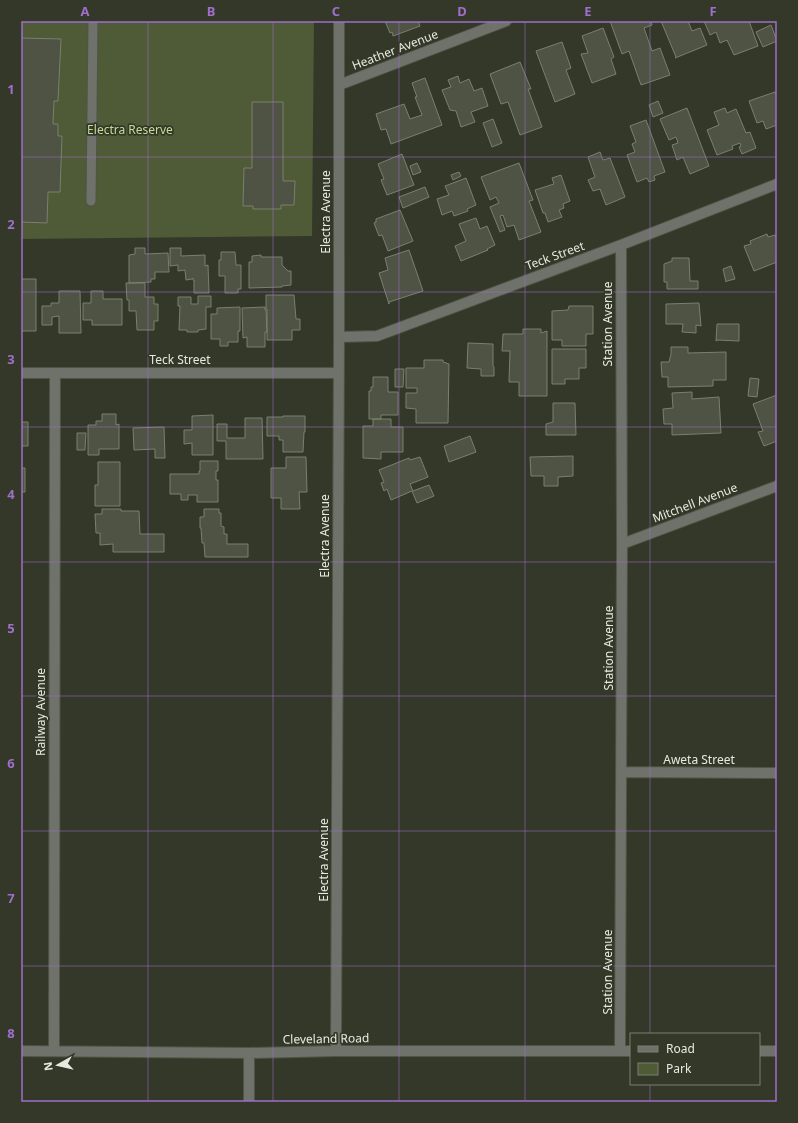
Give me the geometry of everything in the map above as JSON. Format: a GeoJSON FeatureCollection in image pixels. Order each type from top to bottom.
{"type":"FeatureCollection","features":[{"type":"Feature","properties":{"kind":"street","name":"Electra Avenue"},"geometry":{"type":"LineString","coordinates":[[336,1051],[339,21]]}},
{"type":"Feature","properties":{"kind":"street","name":"Heather Avenue"},"geometry":{"type":"LineString","coordinates":[[339,85],[506,21]]}},
{"type":"Feature","properties":{"kind":"street","name":"Teck Street"},"geometry":{"type":"LineString","coordinates":[[339,337],[377,336],[621,245],[777,184]]}},
{"type":"Feature","properties":{"kind":"street","name":"Station Avenue"},"geometry":{"type":"LineString","coordinates":[[620,1051],[622,544],[621,245]]}},
{"type":"Feature","properties":{"kind":"street","name":"Teck Street"},"geometry":{"type":"LineString","coordinates":[[21,373],[339,373]]}},
{"type":"Feature","properties":{"kind":"street","name":"Railway Avenue"},"geometry":{"type":"LineString","coordinates":[[54,1051],[55,373]]}},
{"type":"Feature","properties":{"kind":"street","name":"Mitchell Avenue"},"geometry":{"type":"LineString","coordinates":[[622,544],[777,486]]}},
{"type":"Feature","properties":{"kind":"street","name":"Aweta Street"},"geometry":{"type":"LineString","coordinates":[[621,772],[777,773]]}},
{"type":"Feature","properties":{"kind":"street","name":"Cleveland Road"},"geometry":{"type":"LineString","coordinates":[[21,1051],[249,1053],[336,1051],[630,1051]]}},
{"type":"Feature","properties":{"kind":"street"},"geometry":{"type":"LineString","coordinates":[[760,1051],[777,1051]]}},
{"type":"Feature","properties":{"kind":"street"},"geometry":{"type":"LineString","coordinates":[[249,1053],[249,1102]]}},
{"type":"Feature","properties":{"kind":"lane"},"geometry":{"type":"LineString","coordinates":[[91,201],[93,21]]}},
{"type":"Feature","properties":{"kind":"green space","name":"Electra Reserve"},"geometry":{"type":"Polygon","coordinates":[[[21,21],[314,21],[312,236],[21,239],[21,21]]]}},
{"type":"Feature","properties":{"kind":"building"},"geometry":{"type":"Polygon","coordinates":[[[385,21],[418,21],[420,26],[393,36],[392,32],[390,33],[385,21]]]}},
{"type":"Feature","properties":{"kind":"building"},"geometry":{"type":"Polygon","coordinates":[[[610,21],[651,21],[652,25],[644,28],[652,51],[660,48],[670,75],[641,85],[629,51],[622,54],[610,21]]]}},
{"type":"Feature","properties":{"kind":"building"},"geometry":{"type":"Polygon","coordinates":[[[661,21],[688,21],[692,31],[700,28],[707,45],[675,58],[676,57],[661,21]]]}},
{"type":"Feature","properties":{"kind":"building"},"geometry":{"type":"Polygon","coordinates":[[[704,21],[749,21],[758,46],[734,55],[727,40],[720,43],[716,32],[710,35],[704,21]]]}},
{"type":"Feature","properties":{"kind":"building"},"geometry":{"type":"Polygon","coordinates":[[[771,25],[777,41],[763,47],[756,32],[771,25]]]}},
{"type":"Feature","properties":{"kind":"building"},"geometry":{"type":"Polygon","coordinates":[[[603,28],[614,57],[611,59],[616,74],[592,83],[581,54],[588,53],[582,36],[603,28]]]}},
{"type":"Feature","properties":{"kind":"building"},"geometry":{"type":"Polygon","coordinates":[[[21,38],[61,39],[58,101],[54,101],[53,124],[58,124],[58,136],[62,136],[60,192],[48,192],[47,223],[21,222],[21,38]]]}},
{"type":"Feature","properties":{"kind":"building"},"geometry":{"type":"Polygon","coordinates":[[[562,42],[571,68],[566,70],[575,94],[555,102],[536,51],[562,42]]]}},
{"type":"Feature","properties":{"kind":"building"},"geometry":{"type":"Polygon","coordinates":[[[520,62],[531,89],[528,89],[542,127],[520,135],[508,102],[501,104],[490,74],[520,62]]]}},
{"type":"Feature","properties":{"kind":"building"},"geometry":{"type":"Polygon","coordinates":[[[458,76],[460,83],[469,79],[474,91],[482,88],[488,106],[471,112],[475,122],[461,127],[456,111],[450,110],[442,90],[451,87],[448,80],[458,76]]]}},
{"type":"Feature","properties":{"kind":"building"},"geometry":{"type":"Polygon","coordinates":[[[425,78],[442,125],[391,144],[386,129],[381,130],[376,114],[404,104],[410,119],[422,115],[415,97],[417,97],[412,83],[425,78]]]}},
{"type":"Feature","properties":{"kind":"building"},"geometry":{"type":"Polygon","coordinates":[[[775,92],[777,97],[777,120],[775,121],[777,125],[766,129],[763,121],[757,123],[749,101],[775,92]]]}},
{"type":"Feature","properties":{"kind":"building"},"geometry":{"type":"Polygon","coordinates":[[[658,101],[663,113],[653,117],[649,105],[658,101]]]}},
{"type":"Feature","properties":{"kind":"building"},"geometry":{"type":"Polygon","coordinates":[[[252,102],[283,102],[283,181],[295,181],[294,205],[281,205],[281,209],[253,209],[253,206],[243,206],[244,168],[252,168],[252,102]]]}},
{"type":"Feature","properties":{"kind":"building"},"geometry":{"type":"Polygon","coordinates":[[[687,108],[709,166],[690,174],[683,157],[677,160],[672,145],[678,143],[676,137],[669,140],[660,119],[687,108]]]}},
{"type":"Feature","properties":{"kind":"building"},"geometry":{"type":"Polygon","coordinates":[[[725,108],[727,113],[736,109],[746,133],[750,132],[756,148],[742,154],[739,147],[741,146],[740,143],[732,146],[733,149],[717,155],[707,130],[719,125],[714,112],[725,108]]]}},
{"type":"Feature","properties":{"kind":"building"},"geometry":{"type":"Polygon","coordinates":[[[493,119],[502,143],[492,147],[483,123],[493,119]]]}},
{"type":"Feature","properties":{"kind":"building"},"geometry":{"type":"Polygon","coordinates":[[[646,120],[665,172],[654,176],[655,180],[649,182],[647,178],[637,182],[627,155],[635,152],[632,144],[636,142],[630,126],[646,120]]]}},
{"type":"Feature","properties":{"kind":"building"},"geometry":{"type":"Polygon","coordinates":[[[600,152],[603,160],[610,158],[625,197],[606,205],[600,189],[593,191],[588,180],[595,177],[588,157],[600,152]]]}},
{"type":"Feature","properties":{"kind":"building"},"geometry":{"type":"Polygon","coordinates":[[[402,154],[414,185],[387,195],[381,180],[384,179],[378,164],[402,154]]]}},
{"type":"Feature","properties":{"kind":"building"},"geometry":{"type":"Polygon","coordinates":[[[417,163],[421,172],[413,175],[410,166],[417,163]]]}},
{"type":"Feature","properties":{"kind":"building"},"geometry":{"type":"Polygon","coordinates":[[[519,163],[533,200],[529,201],[541,232],[519,240],[514,225],[507,227],[503,215],[500,216],[505,230],[500,232],[490,207],[499,203],[496,197],[490,200],[481,177],[519,163]]]}},
{"type":"Feature","properties":{"kind":"building"},"geometry":{"type":"Polygon","coordinates":[[[459,172],[461,176],[453,180],[451,175],[459,172]]]}},
{"type":"Feature","properties":{"kind":"building"},"geometry":{"type":"Polygon","coordinates":[[[561,175],[570,201],[563,204],[564,208],[559,210],[562,217],[548,222],[545,213],[543,213],[535,190],[554,184],[552,178],[561,175]]]}},
{"type":"Feature","properties":{"kind":"building"},"geometry":{"type":"Polygon","coordinates":[[[466,178],[476,205],[467,209],[468,211],[454,216],[452,211],[442,215],[437,199],[449,195],[445,186],[466,178]]]}},
{"type":"Feature","properties":{"kind":"building"},"geometry":{"type":"Polygon","coordinates":[[[425,187],[429,197],[403,208],[399,197],[425,187]]]}},
{"type":"Feature","properties":{"kind":"building"},"geometry":{"type":"Polygon","coordinates":[[[400,210],[413,241],[388,251],[382,235],[379,236],[374,223],[376,222],[376,219],[400,210]]]}},
{"type":"Feature","properties":{"kind":"building"},"geometry":{"type":"Polygon","coordinates":[[[476,218],[480,229],[487,226],[495,245],[487,249],[488,250],[461,261],[455,246],[466,241],[459,224],[476,218]]]}},
{"type":"Feature","properties":{"kind":"building"},"geometry":{"type":"Polygon","coordinates":[[[767,234],[768,237],[775,235],[777,240],[777,262],[754,271],[744,246],[751,244],[750,241],[767,234]]]}},
{"type":"Feature","properties":{"kind":"building"},"geometry":{"type":"Polygon","coordinates":[[[135,248],[145,248],[145,254],[168,253],[169,272],[155,272],[155,279],[151,279],[151,282],[129,283],[129,255],[135,254],[135,248]]]}},
{"type":"Feature","properties":{"kind":"building"},"geometry":{"type":"Polygon","coordinates":[[[170,248],[181,248],[181,256],[205,255],[205,266],[208,265],[209,293],[194,293],[193,278],[186,280],[185,270],[178,271],[178,265],[170,266],[170,248]]]}},
{"type":"Feature","properties":{"kind":"building"},"geometry":{"type":"Polygon","coordinates":[[[409,250],[423,291],[389,302],[389,304],[379,273],[388,270],[385,258],[409,250]]]}},
{"type":"Feature","properties":{"kind":"building"},"geometry":{"type":"Polygon","coordinates":[[[221,252],[235,252],[236,265],[241,265],[241,289],[238,289],[238,293],[225,293],[225,276],[219,276],[219,260],[221,260],[221,252]]]}},
{"type":"Feature","properties":{"kind":"building"},"geometry":{"type":"Polygon","coordinates":[[[261,255],[261,257],[282,257],[282,265],[288,271],[291,271],[291,285],[282,287],[249,288],[249,262],[252,262],[252,256],[261,255]]]}},
{"type":"Feature","properties":{"kind":"building"},"geometry":{"type":"Polygon","coordinates":[[[672,258],[689,258],[690,281],[698,281],[698,289],[667,289],[667,282],[664,282],[664,264],[672,261],[672,258]]]}},
{"type":"Feature","properties":{"kind":"building"},"geometry":{"type":"Polygon","coordinates":[[[731,266],[735,279],[726,282],[723,269],[731,266]]]}},
{"type":"Feature","properties":{"kind":"building"},"geometry":{"type":"Polygon","coordinates":[[[21,279],[36,279],[36,331],[21,331],[21,279]]]}},
{"type":"Feature","properties":{"kind":"building"},"geometry":{"type":"Polygon","coordinates":[[[126,283],[145,283],[145,297],[154,297],[154,304],[158,304],[158,321],[154,321],[154,330],[137,330],[136,311],[129,311],[126,283]]]}},
{"type":"Feature","properties":{"kind":"building"},"geometry":{"type":"Polygon","coordinates":[[[59,291],[80,291],[81,333],[59,333],[59,316],[52,317],[52,325],[42,325],[42,306],[51,306],[51,303],[59,303],[59,291]]]}},
{"type":"Feature","properties":{"kind":"building"},"geometry":{"type":"Polygon","coordinates":[[[91,291],[103,291],[103,299],[122,299],[122,325],[92,325],[92,320],[83,320],[83,303],[91,303],[91,291]]]}},
{"type":"Feature","properties":{"kind":"building"},"geometry":{"type":"Polygon","coordinates":[[[266,295],[294,295],[296,319],[300,319],[300,330],[292,330],[292,340],[267,340],[266,295]]]}},
{"type":"Feature","properties":{"kind":"building"},"geometry":{"type":"Polygon","coordinates":[[[198,296],[211,296],[211,307],[206,307],[206,329],[198,330],[198,332],[179,330],[180,306],[178,306],[178,297],[191,297],[191,304],[198,304],[198,296]]]}},
{"type":"Feature","properties":{"kind":"building"},"geometry":{"type":"Polygon","coordinates":[[[699,303],[701,326],[696,325],[696,333],[682,332],[683,324],[666,324],[666,304],[699,303]]]}},
{"type":"Feature","properties":{"kind":"building"},"geometry":{"type":"Polygon","coordinates":[[[569,306],[593,306],[593,334],[586,334],[586,346],[562,346],[562,340],[552,340],[552,311],[568,310],[569,306]]]}},
{"type":"Feature","properties":{"kind":"building"},"geometry":{"type":"Polygon","coordinates":[[[240,307],[240,331],[238,331],[238,342],[228,342],[228,346],[220,346],[220,339],[211,339],[211,314],[217,314],[217,308],[240,307]]]}},
{"type":"Feature","properties":{"kind":"building"},"geometry":{"type":"Polygon","coordinates":[[[265,307],[267,332],[265,332],[265,347],[247,347],[247,337],[243,338],[242,308],[265,307]]]}},
{"type":"Feature","properties":{"kind":"building"},"geometry":{"type":"Polygon","coordinates":[[[717,324],[739,324],[739,341],[716,341],[717,324]]]}},
{"type":"Feature","properties":{"kind":"building"},"geometry":{"type":"Polygon","coordinates":[[[523,329],[541,329],[541,333],[547,331],[547,396],[519,396],[519,382],[509,382],[510,351],[502,351],[503,334],[523,334],[523,329]]]}},
{"type":"Feature","properties":{"kind":"building"},"geometry":{"type":"Polygon","coordinates":[[[468,343],[493,344],[494,376],[481,376],[481,369],[467,368],[468,343]]]}},
{"type":"Feature","properties":{"kind":"building"},"geometry":{"type":"Polygon","coordinates":[[[671,347],[688,347],[688,353],[726,352],[726,380],[713,380],[713,386],[668,387],[668,377],[662,377],[661,362],[669,362],[671,347]]]}},
{"type":"Feature","properties":{"kind":"building"},"geometry":{"type":"Polygon","coordinates":[[[552,349],[586,349],[586,368],[579,368],[579,379],[565,379],[565,384],[552,384],[552,349]]]}},
{"type":"Feature","properties":{"kind":"building"},"geometry":{"type":"Polygon","coordinates":[[[424,360],[443,360],[443,362],[449,364],[448,423],[416,423],[416,409],[406,408],[406,393],[417,393],[417,388],[406,388],[406,368],[424,368],[424,360]]]}},
{"type":"Feature","properties":{"kind":"building"},"geometry":{"type":"Polygon","coordinates":[[[395,369],[404,369],[403,387],[395,387],[395,369]]]}},
{"type":"Feature","properties":{"kind":"building"},"geometry":{"type":"Polygon","coordinates":[[[373,377],[388,377],[388,392],[398,392],[398,415],[381,415],[381,419],[369,419],[369,391],[371,391],[371,387],[373,387],[373,377]]]}},
{"type":"Feature","properties":{"kind":"building"},"geometry":{"type":"Polygon","coordinates":[[[750,378],[759,379],[757,397],[748,396],[750,378]]]}},
{"type":"Feature","properties":{"kind":"building"},"geometry":{"type":"Polygon","coordinates":[[[692,392],[692,399],[719,397],[721,433],[672,435],[672,424],[664,424],[663,409],[673,408],[672,393],[692,392]]]}},
{"type":"Feature","properties":{"kind":"building"},"geometry":{"type":"Polygon","coordinates":[[[777,395],[777,441],[764,446],[758,432],[763,431],[753,404],[777,395]]]}},
{"type":"Feature","properties":{"kind":"building"},"geometry":{"type":"Polygon","coordinates":[[[553,403],[575,403],[576,435],[546,435],[546,424],[553,422],[553,403]]]}},
{"type":"Feature","properties":{"kind":"building"},"geometry":{"type":"Polygon","coordinates":[[[102,414],[116,414],[116,425],[119,424],[119,449],[99,449],[99,455],[88,455],[88,425],[96,425],[96,421],[102,421],[102,414]]]}},
{"type":"Feature","properties":{"kind":"building"},"geometry":{"type":"Polygon","coordinates":[[[213,415],[213,455],[192,455],[192,443],[184,444],[184,430],[192,430],[192,416],[213,415]]]}},
{"type":"Feature","properties":{"kind":"building"},"geometry":{"type":"Polygon","coordinates":[[[305,416],[303,452],[283,452],[283,440],[279,440],[279,436],[267,436],[267,417],[305,416]]]}},
{"type":"Feature","properties":{"kind":"building"},"geometry":{"type":"Polygon","coordinates":[[[245,418],[262,418],[263,459],[226,459],[226,441],[217,441],[217,424],[227,424],[227,438],[245,438],[245,418]]]}},
{"type":"Feature","properties":{"kind":"building"},"geometry":{"type":"Polygon","coordinates":[[[373,419],[391,419],[391,427],[403,427],[403,452],[381,452],[381,459],[363,458],[363,426],[373,426],[373,419]]]}},
{"type":"Feature","properties":{"kind":"building"},"geometry":{"type":"Polygon","coordinates":[[[21,422],[28,422],[28,446],[21,446],[21,422]]]}},
{"type":"Feature","properties":{"kind":"building"},"geometry":{"type":"Polygon","coordinates":[[[164,427],[165,458],[155,458],[155,449],[134,450],[133,428],[164,427]]]}},
{"type":"Feature","properties":{"kind":"building"},"geometry":{"type":"Polygon","coordinates":[[[77,433],[86,433],[85,450],[77,450],[77,433]]]}},
{"type":"Feature","properties":{"kind":"building"},"geometry":{"type":"Polygon","coordinates":[[[470,436],[476,452],[449,462],[444,446],[470,436]]]}},
{"type":"Feature","properties":{"kind":"building"},"geometry":{"type":"Polygon","coordinates":[[[573,456],[573,476],[558,477],[558,486],[544,486],[544,476],[531,476],[530,457],[573,456]]]}},
{"type":"Feature","properties":{"kind":"building"},"geometry":{"type":"Polygon","coordinates":[[[286,457],[306,457],[307,492],[299,492],[300,509],[281,509],[281,498],[271,498],[271,468],[286,468],[286,457]]]}},
{"type":"Feature","properties":{"kind":"building"},"geometry":{"type":"Polygon","coordinates":[[[420,457],[428,477],[410,484],[413,491],[429,485],[434,496],[417,503],[412,491],[391,500],[387,489],[384,491],[381,483],[384,482],[379,470],[409,458],[410,460],[420,457]]]}},
{"type":"Feature","properties":{"kind":"building"},"geometry":{"type":"Polygon","coordinates":[[[200,461],[218,461],[216,480],[218,480],[218,502],[197,502],[197,495],[188,495],[188,500],[181,500],[181,494],[170,494],[170,474],[199,474],[200,461]]]}},
{"type":"Feature","properties":{"kind":"building"},"geometry":{"type":"Polygon","coordinates":[[[98,462],[120,462],[120,506],[95,506],[95,485],[98,485],[98,462]]]}},
{"type":"Feature","properties":{"kind":"building"},"geometry":{"type":"Polygon","coordinates":[[[21,468],[25,468],[25,492],[21,492],[21,468]]]}},
{"type":"Feature","properties":{"kind":"building"},"geometry":{"type":"Polygon","coordinates":[[[102,509],[139,511],[140,534],[164,534],[164,552],[113,552],[113,544],[100,545],[100,533],[96,533],[95,514],[102,514],[102,509]]]}},
{"type":"Feature","properties":{"kind":"building"},"geometry":{"type":"Polygon","coordinates":[[[204,509],[219,509],[219,513],[221,513],[221,526],[224,527],[224,534],[227,534],[227,544],[248,544],[248,557],[205,557],[204,543],[202,543],[200,528],[200,517],[204,517],[204,509]]]}}]}
